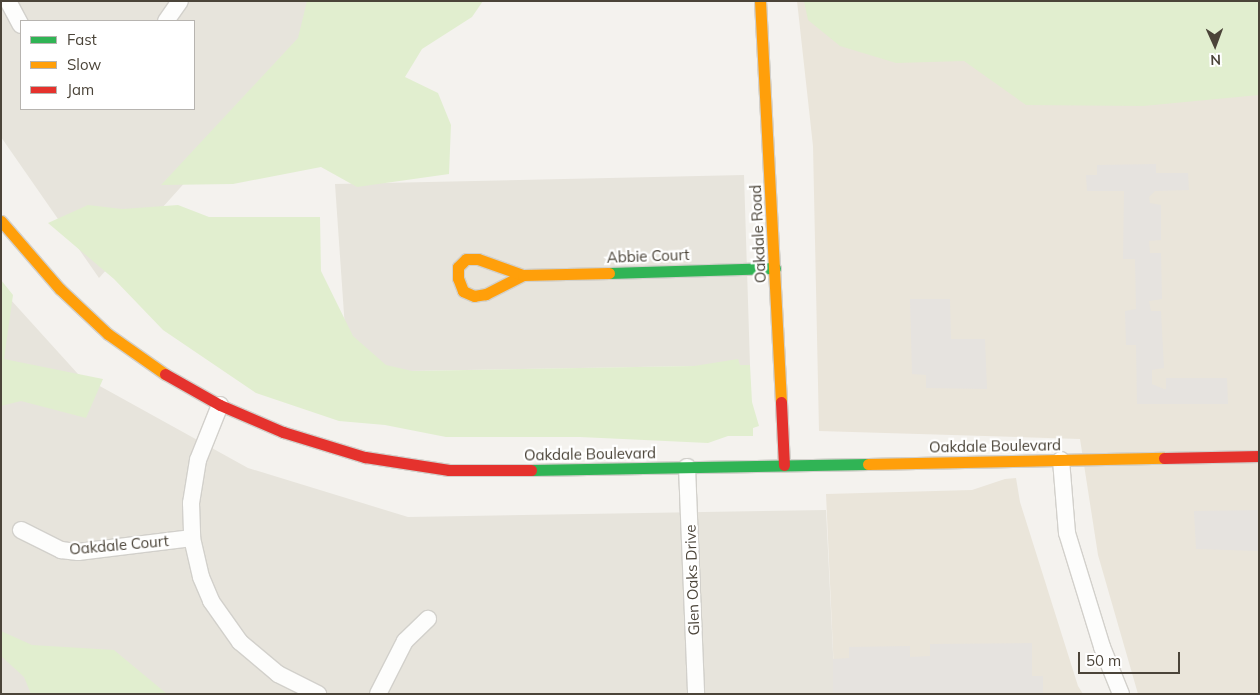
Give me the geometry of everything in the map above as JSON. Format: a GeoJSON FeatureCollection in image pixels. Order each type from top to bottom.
{"type":"FeatureCollection","features":[{"type":"Feature","properties":{"kind":"main road","name":"Oakdale Road"},"geometry":{"type":"LineString","coordinates":[[760,1],[784,465]]}},
{"type":"Feature","properties":{"kind":"main road","name":"Oakdale Boulevard"},"geometry":{"type":"LineString","coordinates":[[1,221],[60,289],[108,334],[160,371],[220,405],[262,424],[321,445],[407,465],[449,470],[497,472],[1259,456]]}},
{"type":"Feature","properties":{"kind":"main road","name":"Abbie Court"},"geometry":{"type":"LineString","coordinates":[[523,275],[486,294],[474,296],[463,291],[458,278],[458,268],[466,258],[478,259],[523,275],[775,268]]}},
{"type":"Feature","properties":{"kind":"street"},"geometry":{"type":"LineString","coordinates":[[8,1],[20,23]]}},
{"type":"Feature","properties":{"kind":"street"},"geometry":{"type":"LineString","coordinates":[[167,20],[180,1]]}},
{"type":"Feature","properties":{"kind":"street"},"geometry":{"type":"LineString","coordinates":[[220,405],[194,479],[190,503],[192,538],[201,577],[211,601],[235,636],[258,659],[278,674],[318,694]]}},
{"type":"Feature","properties":{"kind":"street"},"geometry":{"type":"LineString","coordinates":[[1061,460],[1067,533],[1102,646],[1121,694]]}},
{"type":"Feature","properties":{"kind":"street","name":"Glen Oaks Drive"},"geometry":{"type":"LineString","coordinates":[[687,467],[696,694]]}},
{"type":"Feature","properties":{"kind":"street","name":"Oakdale Court"},"geometry":{"type":"LineString","coordinates":[[21,530],[61,550],[78,552],[192,538]]}},
{"type":"Feature","properties":{"kind":"street"},"geometry":{"type":"LineString","coordinates":[[378,694],[405,641],[428,620]]}},
{"type":"Feature","properties":{"kind":"shaded area"},"geometry":{"type":"Polygon","coordinates":[[[1,1],[312,1],[315,38],[99,278],[1,137],[1,1]]]}},
{"type":"Feature","properties":{"kind":"shaded area"},"geometry":{"type":"Polygon","coordinates":[[[797,1],[1259,1],[1259,694],[1138,694],[1098,555],[1080,439],[819,431],[813,146],[797,1]]]}},
{"type":"Feature","properties":{"kind":"shaded area"},"geometry":{"type":"Polygon","coordinates":[[[1156,164],[1156,173],[1188,173],[1189,190],[1155,191],[1149,197],[1150,203],[1161,205],[1161,240],[1149,241],[1150,253],[1161,253],[1162,299],[1149,301],[1151,311],[1161,311],[1164,368],[1152,370],[1152,384],[1166,389],[1166,378],[1227,378],[1228,404],[1137,404],[1136,345],[1126,345],[1125,311],[1136,309],[1135,259],[1123,259],[1124,191],[1087,191],[1086,175],[1097,175],[1097,165],[1156,164]]]}},
{"type":"Feature","properties":{"kind":"shaded area"},"geometry":{"type":"Polygon","coordinates":[[[744,175],[750,365],[348,372],[335,184],[744,175]]]}},
{"type":"Feature","properties":{"kind":"shaded area"},"geometry":{"type":"Polygon","coordinates":[[[1,289],[78,374],[248,468],[408,517],[826,510],[835,694],[1,694],[1,289]]]}},
{"type":"Feature","properties":{"kind":"shaded area"},"geometry":{"type":"Polygon","coordinates":[[[910,299],[950,299],[951,339],[985,339],[987,389],[926,388],[926,375],[912,374],[910,299]]]}},
{"type":"Feature","properties":{"kind":"shaded area"},"geometry":{"type":"Polygon","coordinates":[[[1016,478],[1020,502],[1078,686],[1083,694],[835,694],[826,494],[972,490],[1005,479],[1016,478]]]}},
{"type":"Feature","properties":{"kind":"shaded area"},"geometry":{"type":"Polygon","coordinates":[[[1259,510],[1259,551],[1196,549],[1194,511],[1259,510]]]}},
{"type":"Feature","properties":{"kind":"shaded area"},"geometry":{"type":"Polygon","coordinates":[[[1032,643],[1032,676],[1043,676],[1043,694],[833,694],[833,659],[849,658],[849,647],[910,646],[910,657],[930,656],[930,644],[1032,643]]]}},
{"type":"Feature","properties":{"kind":"green space"},"geometry":{"type":"Polygon","coordinates":[[[307,1],[483,1],[472,17],[422,49],[405,77],[438,93],[451,125],[449,174],[357,187],[321,167],[233,184],[161,185],[298,38],[307,1]]]}},
{"type":"Feature","properties":{"kind":"green space"},"geometry":{"type":"Polygon","coordinates":[[[804,1],[1259,1],[1259,95],[1143,106],[1026,105],[964,61],[896,63],[840,46],[808,20],[804,1]]]}},
{"type":"Feature","properties":{"kind":"green space"},"geometry":{"type":"Polygon","coordinates":[[[88,205],[122,209],[178,205],[209,217],[320,217],[321,271],[353,336],[386,365],[412,371],[694,366],[738,359],[740,365],[750,365],[752,402],[759,426],[753,428],[753,436],[728,436],[708,443],[580,437],[446,437],[385,425],[339,421],[256,393],[163,330],[114,279],[48,223],[88,205]]]}},
{"type":"Feature","properties":{"kind":"green space"},"geometry":{"type":"Polygon","coordinates":[[[1,280],[13,295],[4,359],[103,379],[86,418],[21,401],[1,406],[1,280]]]}},
{"type":"Feature","properties":{"kind":"green space"},"geometry":{"type":"Polygon","coordinates":[[[1,631],[32,645],[114,650],[167,694],[31,694],[24,677],[1,656],[1,631]]]}},
{"type":"Feature","properties":{"kind":"traffic: fast"},"geometry":{"type":"LineString","coordinates":[[609,273],[775,268]]}},
{"type":"Feature","properties":{"kind":"traffic: fast"},"geometry":{"type":"LineString","coordinates":[[531,470],[868,464]]}},
{"type":"Feature","properties":{"kind":"traffic: slow"},"geometry":{"type":"LineString","coordinates":[[760,1],[781,402]]}},
{"type":"Feature","properties":{"kind":"traffic: slow"},"geometry":{"type":"LineString","coordinates":[[1,221],[60,289],[108,334],[165,374]]}},
{"type":"Feature","properties":{"kind":"traffic: slow"},"geometry":{"type":"LineString","coordinates":[[523,275],[486,294],[474,296],[463,291],[458,278],[458,267],[466,259],[478,259],[523,275],[609,273]]}},
{"type":"Feature","properties":{"kind":"traffic: slow"},"geometry":{"type":"LineString","coordinates":[[868,464],[1164,458]]}},
{"type":"Feature","properties":{"kind":"traffic: jam"},"geometry":{"type":"LineString","coordinates":[[165,374],[220,405],[283,432],[365,457],[449,470],[531,470]]}},
{"type":"Feature","properties":{"kind":"traffic: jam"},"geometry":{"type":"LineString","coordinates":[[781,402],[784,465]]}},
{"type":"Feature","properties":{"kind":"traffic: jam"},"geometry":{"type":"LineString","coordinates":[[1164,458],[1259,456]]}}]}
